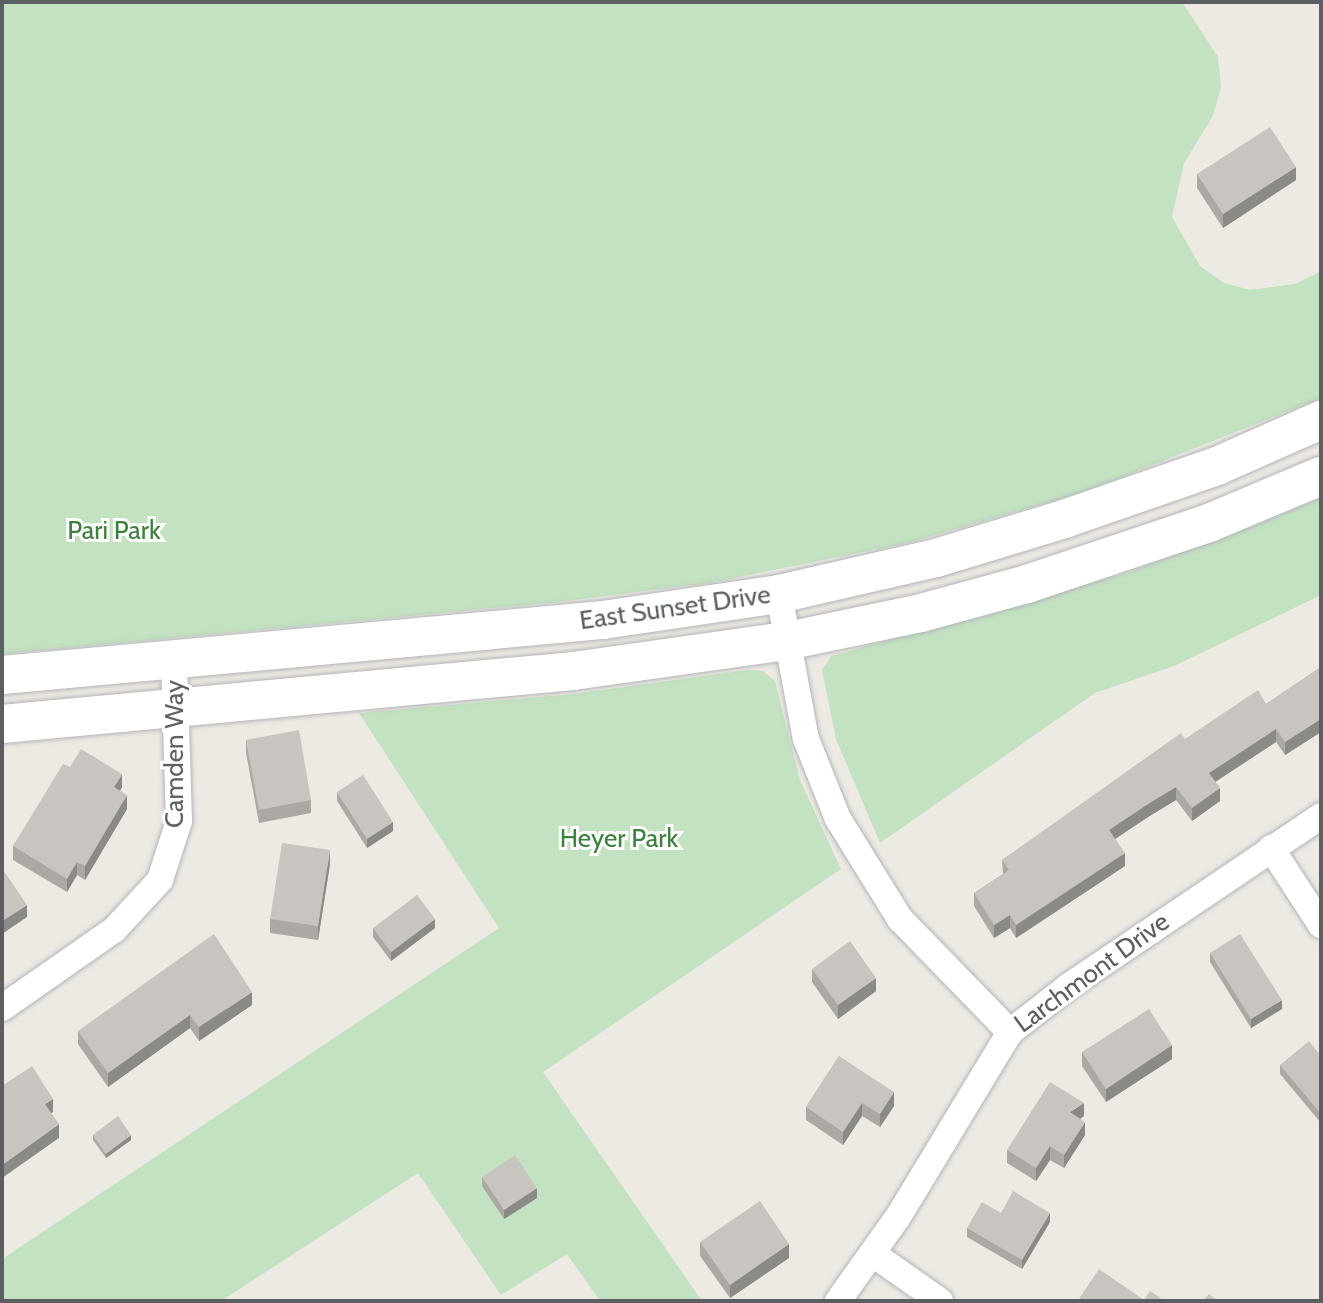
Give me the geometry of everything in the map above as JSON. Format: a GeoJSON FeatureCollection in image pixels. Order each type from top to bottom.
{"type":"FeatureCollection","features":[{"type":"Feature","properties":{"kind":"main road","name":"East Sunset Drive"},"geometry":{"type":"LineString","coordinates":[[2,675],[603,620],[779,594],[936,558],[1064,519],[1217,466],[1321,420]]}},
{"type":"Feature","properties":{"kind":"main road","name":"East Sunset Drive"},"geometry":{"type":"LineString","coordinates":[[2,724],[573,671],[787,641],[921,613],[1027,584],[1209,523],[1321,476]]}},
{"type":"Feature","properties":{"kind":"street"},"geometry":{"type":"LineString","coordinates":[[779,594],[806,739],[860,860],[920,942],[1010,1032]]}},
{"type":"Feature","properties":{"kind":"street","name":"Camden Way"},"geometry":{"type":"LineString","coordinates":[[2,1008],[114,930],[160,880],[179,821],[178,707],[174,660]]}},
{"type":"Feature","properties":{"kind":"street","name":"Larchmont Drive"},"geometry":{"type":"LineString","coordinates":[[838,1301],[873,1254],[1010,1032],[1321,816]]}},
{"type":"Feature","properties":{"kind":"street"},"geometry":{"type":"LineString","coordinates":[[1271,848],[1321,925]]}},
{"type":"Feature","properties":{"kind":"street"},"geometry":{"type":"LineString","coordinates":[[873,1254],[940,1301]]}},
{"type":"Feature","properties":{"kind":"green space","name":"Pari Park"},"geometry":{"type":"Polygon","coordinates":[[[2,2],[1182,2],[1218,57],[1221,87],[1213,116],[1184,163],[1172,217],[1200,266],[1224,283],[1250,290],[1295,284],[1321,271],[1321,398],[1084,492],[908,543],[709,583],[558,602],[2,654],[2,2]]]}},
{"type":"Feature","properties":{"kind":"green space"},"geometry":{"type":"Polygon","coordinates":[[[1321,498],[1321,595],[1174,666],[1095,693],[880,843],[836,739],[822,670],[831,656],[1127,573],[1321,498]]]}},
{"type":"Feature","properties":{"kind":"green space","name":"Heyer Park"},"geometry":{"type":"Polygon","coordinates":[[[747,670],[763,671],[775,681],[800,780],[841,869],[543,1072],[702,1301],[600,1301],[567,1254],[501,1295],[418,1173],[221,1301],[2,1301],[2,1259],[499,928],[359,713],[573,694],[747,670]]]}},
{"type":"Feature","properties":{"kind":"building"},"geometry":{"type":"Polygon","coordinates":[[[1270,127],[1296,167],[1223,214],[1197,174],[1270,127]]]}},
{"type":"Feature","properties":{"kind":"building"},"geometry":{"type":"Polygon","coordinates":[[[1321,667],[1321,719],[1285,742],[1276,729],[1209,773],[1220,788],[1192,808],[1176,787],[1148,804],[1109,830],[1125,853],[1016,925],[1010,915],[994,925],[974,893],[1009,870],[1002,860],[1181,733],[1185,739],[1258,690],[1266,704],[1321,667]]]}},
{"type":"Feature","properties":{"kind":"building"},"geometry":{"type":"Polygon","coordinates":[[[299,730],[311,800],[259,810],[246,740],[299,730]]]}},
{"type":"Feature","properties":{"kind":"building"},"geometry":{"type":"Polygon","coordinates":[[[81,749],[122,774],[114,787],[127,795],[85,866],[77,862],[67,879],[13,846],[63,764],[70,767],[81,749]]]}},
{"type":"Feature","properties":{"kind":"building"},"geometry":{"type":"Polygon","coordinates":[[[363,775],[393,822],[367,839],[337,792],[363,775]]]}},
{"type":"Feature","properties":{"kind":"building"},"geometry":{"type":"Polygon","coordinates":[[[282,843],[330,850],[318,926],[270,919],[282,843]]]}},
{"type":"Feature","properties":{"kind":"building"},"geometry":{"type":"Polygon","coordinates":[[[2,868],[27,905],[2,921],[2,868]]]}},
{"type":"Feature","properties":{"kind":"building"},"geometry":{"type":"Polygon","coordinates":[[[417,895],[435,919],[391,952],[373,928],[417,895]]]}},
{"type":"Feature","properties":{"kind":"building"},"geometry":{"type":"Polygon","coordinates":[[[214,934],[252,992],[199,1027],[190,1015],[108,1073],[78,1031],[214,934]]]}},
{"type":"Feature","properties":{"kind":"building"},"geometry":{"type":"Polygon","coordinates":[[[1240,934],[1282,1000],[1251,1019],[1210,953],[1240,934]]]}},
{"type":"Feature","properties":{"kind":"building"},"geometry":{"type":"Polygon","coordinates":[[[850,941],[876,978],[838,1005],[812,969],[850,941]]]}},
{"type":"Feature","properties":{"kind":"building"},"geometry":{"type":"Polygon","coordinates":[[[1149,1009],[1172,1045],[1106,1089],[1082,1052],[1149,1009]]]}},
{"type":"Feature","properties":{"kind":"building"},"geometry":{"type":"Polygon","coordinates":[[[1309,1041],[1321,1056],[1321,1114],[1280,1065],[1309,1041]]]}},
{"type":"Feature","properties":{"kind":"building"},"geometry":{"type":"Polygon","coordinates":[[[839,1056],[894,1092],[880,1114],[862,1103],[843,1132],[806,1107],[839,1056]]]}},
{"type":"Feature","properties":{"kind":"building"},"geometry":{"type":"Polygon","coordinates":[[[32,1066],[53,1099],[45,1104],[59,1124],[2,1165],[2,1086],[32,1066]]]}},
{"type":"Feature","properties":{"kind":"building"},"geometry":{"type":"Polygon","coordinates":[[[1050,1082],[1084,1103],[1070,1112],[1085,1122],[1064,1155],[1050,1146],[1036,1168],[1007,1150],[1050,1082]]]}},
{"type":"Feature","properties":{"kind":"building"},"geometry":{"type":"Polygon","coordinates":[[[118,1116],[131,1135],[106,1154],[93,1135],[118,1116]]]}},
{"type":"Feature","properties":{"kind":"building"},"geometry":{"type":"Polygon","coordinates":[[[515,1155],[537,1188],[504,1210],[482,1177],[515,1155]]]}},
{"type":"Feature","properties":{"kind":"building"},"geometry":{"type":"Polygon","coordinates":[[[1013,1191],[1050,1213],[1022,1260],[967,1228],[982,1202],[1001,1213],[1013,1191]]]}},
{"type":"Feature","properties":{"kind":"building"},"geometry":{"type":"Polygon","coordinates":[[[760,1201],[789,1244],[730,1285],[700,1242],[760,1201]]]}},
{"type":"Feature","properties":{"kind":"building"},"geometry":{"type":"Polygon","coordinates":[[[1099,1269],[1144,1300],[1150,1291],[1165,1301],[1079,1299],[1099,1269]]]}},
{"type":"Feature","properties":{"kind":"building"},"geometry":{"type":"Polygon","coordinates":[[[1209,1294],[1218,1301],[1203,1301],[1209,1294]]]}}]}
